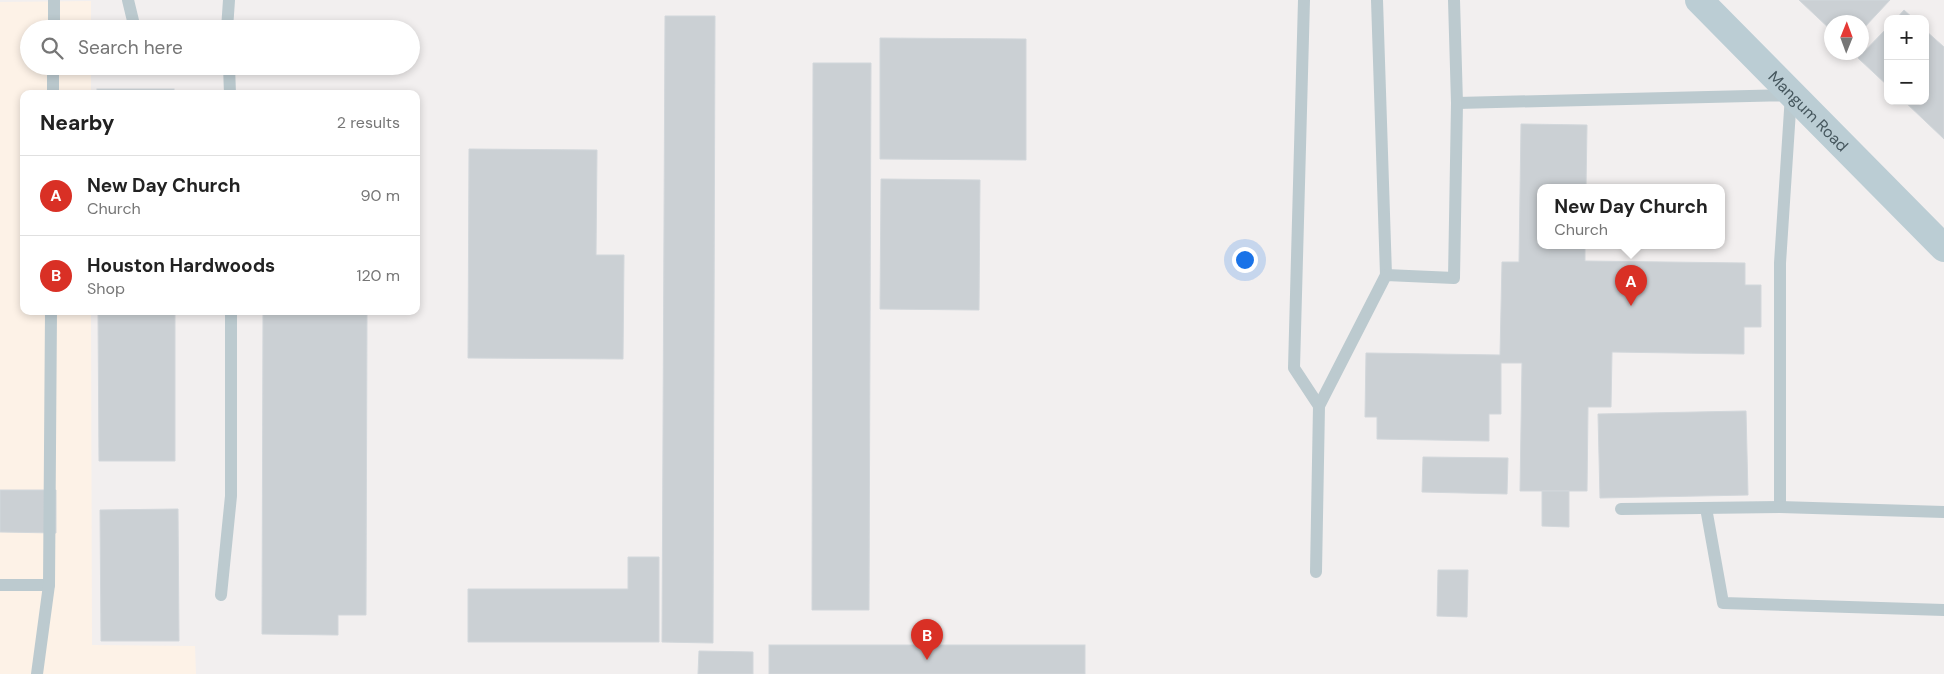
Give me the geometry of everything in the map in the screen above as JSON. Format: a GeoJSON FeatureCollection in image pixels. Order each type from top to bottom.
{"type":"FeatureCollection","features":[{"type":"Feature","properties":{"kind":"street","name":"Mangum Road"},"geometry":{"type":"LineString","coordinates":[[1699,0],[1944,248]]}},
{"type":"Feature","properties":{"kind":"street","name":"Mangum Road"},"geometry":{"type":"LineString","coordinates":[[1920,222],[1944,241]]}},
{"type":"Feature","properties":{"kind":"lane"},"geometry":{"type":"LineString","coordinates":[[54,0],[54,20]]}},
{"type":"Feature","properties":{"kind":"lane"},"geometry":{"type":"LineString","coordinates":[[128,0],[133,20]]}},
{"type":"Feature","properties":{"kind":"lane"},"geometry":{"type":"LineString","coordinates":[[228,20],[229,0]]}},
{"type":"Feature","properties":{"kind":"lane"},"geometry":{"type":"LineString","coordinates":[[1304,0],[1294,368],[1319,406]]}},
{"type":"Feature","properties":{"kind":"lane"},"geometry":{"type":"LineString","coordinates":[[1316,572],[1319,406],[1386,275],[1377,0]]}},
{"type":"Feature","properties":{"kind":"lane"},"geometry":{"type":"LineString","coordinates":[[1386,275],[1454,278],[1457,103],[1454,0]]}},
{"type":"Feature","properties":{"kind":"lane"},"geometry":{"type":"LineString","coordinates":[[53,75],[53,90]]}},
{"type":"Feature","properties":{"kind":"lane"},"geometry":{"type":"LineString","coordinates":[[229,75],[230,90]]}},
{"type":"Feature","properties":{"kind":"lane"},"geometry":{"type":"LineString","coordinates":[[1457,103],[1791,95],[1780,263],[1780,507]]}},
{"type":"Feature","properties":{"kind":"lane"},"geometry":{"type":"LineString","coordinates":[[37,674],[49,585],[51,315]]}},
{"type":"Feature","properties":{"kind":"lane"},"geometry":{"type":"LineString","coordinates":[[221,595],[231,496],[231,315]]}},
{"type":"Feature","properties":{"kind":"lane"},"geometry":{"type":"LineString","coordinates":[[1621,509],[1780,507],[1944,512]]}},
{"type":"Feature","properties":{"kind":"lane"},"geometry":{"type":"LineString","coordinates":[[1706,508],[1722,604],[1944,610]]}},
{"type":"Feature","properties":{"kind":"lane"},"geometry":{"type":"LineString","coordinates":[[0,585],[49,585]]}},
{"type":"Feature","properties":{"kind":"shaded area"},"geometry":{"type":"Polygon","coordinates":[[[91,1],[91,20],[20,20],[20,75],[91,75],[91,90],[20,90],[20,315],[91,315],[92,645],[195,646],[196,674],[0,674],[0,2],[91,1]]]}},
{"type":"Feature","properties":{"kind":"building"},"geometry":{"type":"Polygon","coordinates":[[[1799,0],[1890,0],[1869,22],[1869,15],[1824,15],[1824,23],[1799,0]]]}},
{"type":"Feature","properties":{"kind":"building"},"geometry":{"type":"Polygon","coordinates":[[[1904,10],[1910,15],[1900,15],[1904,10]]]}},
{"type":"Feature","properties":{"kind":"building"},"geometry":{"type":"Polygon","coordinates":[[[665,16],[715,16],[713,643],[662,642],[665,16]]]}},
{"type":"Feature","properties":{"kind":"building"},"geometry":{"type":"Polygon","coordinates":[[[1884,31],[1884,82],[1860,60],[1869,60],[1869,47],[1884,31]]]}},
{"type":"Feature","properties":{"kind":"building"},"geometry":{"type":"Polygon","coordinates":[[[1929,34],[1944,47],[1944,139],[1908,105],[1929,105],[1929,34]]]}},
{"type":"Feature","properties":{"kind":"building"},"geometry":{"type":"Polygon","coordinates":[[[880,38],[1026,39],[1026,160],[880,159],[880,38]]]}},
{"type":"Feature","properties":{"kind":"building"},"geometry":{"type":"Polygon","coordinates":[[[813,63],[871,63],[869,610],[812,610],[813,63]]]}},
{"type":"Feature","properties":{"kind":"building"},"geometry":{"type":"Polygon","coordinates":[[[97,89],[174,89],[174,90],[97,89]]]}},
{"type":"Feature","properties":{"kind":"building"},"geometry":{"type":"Polygon","coordinates":[[[1521,124],[1587,125],[1586,184],[1537,184],[1537,249],[1585,249],[1585,261],[1745,263],[1745,285],[1761,285],[1761,327],[1744,327],[1744,354],[1612,352],[1611,407],[1588,407],[1587,491],[1520,491],[1522,363],[1501,363],[1501,414],[1489,414],[1489,441],[1377,439],[1377,417],[1365,417],[1366,353],[1500,355],[1502,262],[1519,262],[1521,124]]]}},
{"type":"Feature","properties":{"kind":"building"},"geometry":{"type":"Polygon","coordinates":[[[469,149],[597,150],[596,255],[624,255],[623,359],[468,358],[469,149]]]}},
{"type":"Feature","properties":{"kind":"building"},"geometry":{"type":"Polygon","coordinates":[[[881,179],[980,180],[979,310],[880,309],[881,179]]]}},
{"type":"Feature","properties":{"kind":"building"},"geometry":{"type":"Polygon","coordinates":[[[98,315],[175,315],[175,461],[99,461],[98,315]]]}},
{"type":"Feature","properties":{"kind":"building"},"geometry":{"type":"Polygon","coordinates":[[[263,315],[367,315],[366,615],[338,615],[338,635],[262,634],[263,315]]]}},
{"type":"Feature","properties":{"kind":"building"},"geometry":{"type":"Polygon","coordinates":[[[1746,411],[1748,495],[1600,498],[1598,414],[1746,411]]]}},
{"type":"Feature","properties":{"kind":"building"},"geometry":{"type":"Polygon","coordinates":[[[1423,457],[1508,458],[1507,494],[1422,492],[1423,457]]]}},
{"type":"Feature","properties":{"kind":"building"},"geometry":{"type":"Polygon","coordinates":[[[0,490],[56,490],[56,533],[0,532],[0,490]]]}},
{"type":"Feature","properties":{"kind":"building"},"geometry":{"type":"Polygon","coordinates":[[[1542,491],[1569,491],[1569,527],[1542,526],[1542,491]]]}},
{"type":"Feature","properties":{"kind":"building"},"geometry":{"type":"Polygon","coordinates":[[[178,509],[179,641],[101,641],[100,510],[178,509]]]}},
{"type":"Feature","properties":{"kind":"building"},"geometry":{"type":"Polygon","coordinates":[[[628,557],[659,557],[659,642],[468,642],[468,589],[628,589],[628,557]]]}},
{"type":"Feature","properties":{"kind":"building"},"geometry":{"type":"Polygon","coordinates":[[[1438,570],[1468,570],[1467,617],[1437,616],[1438,570]]]}},
{"type":"Feature","properties":{"kind":"building"},"geometry":{"type":"Polygon","coordinates":[[[769,645],[1085,645],[1085,674],[769,674],[769,645]]]}},
{"type":"Feature","properties":{"kind":"building"},"geometry":{"type":"Polygon","coordinates":[[[699,651],[753,652],[753,674],[698,674],[699,651]]]}},
{"type":"Feature","properties":{"kind":"place","name":"New Day Church"},"geometry":{"type":"Point","coordinates":[1631,306]}},
{"type":"Feature","properties":{"kind":"place","name":"Houston Hardwoods"},"geometry":{"type":"Point","coordinates":[927,660]}}]}
